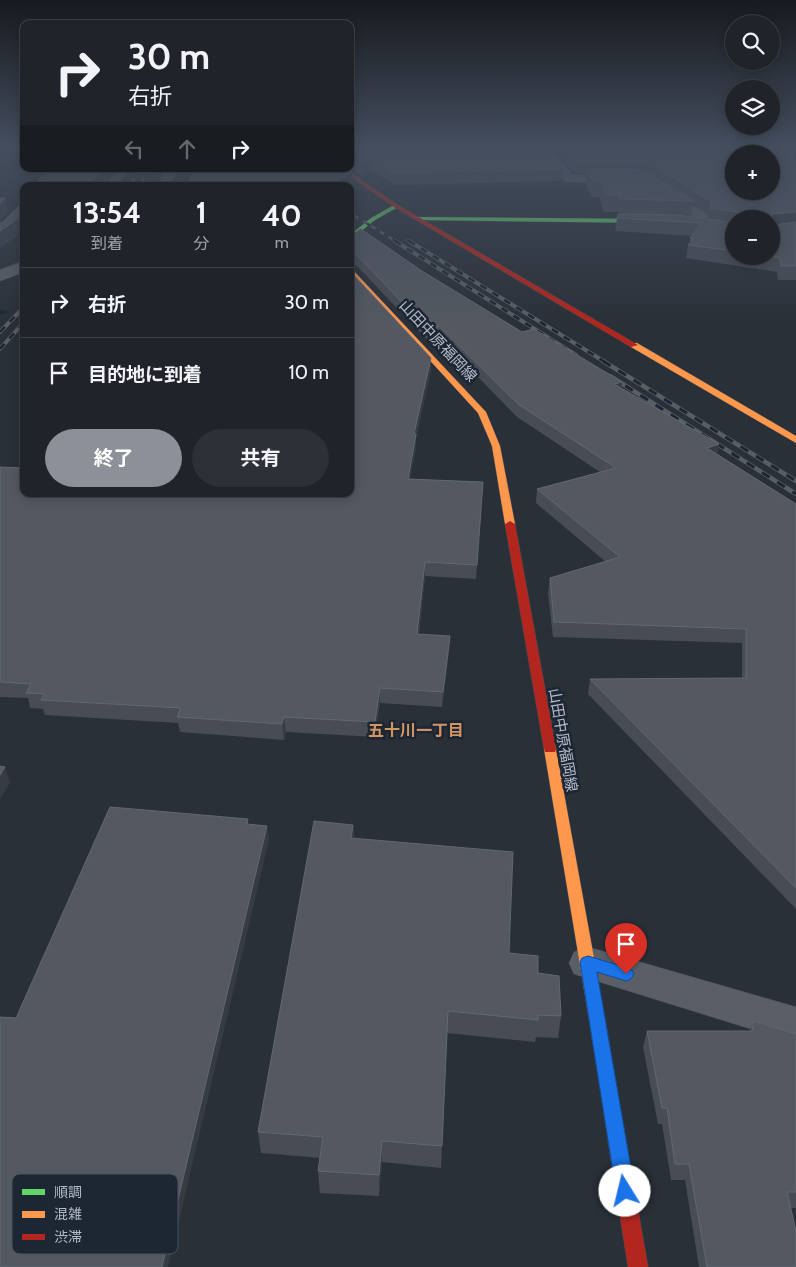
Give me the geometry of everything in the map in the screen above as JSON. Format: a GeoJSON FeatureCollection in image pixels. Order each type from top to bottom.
{"type":"FeatureCollection","features":[{"type":"Feature","properties":{"kind":"main road"},"geometry":{"type":"LineString","coordinates":[[396,206],[796,440]]}},
{"type":"Feature","properties":{"kind":"main road"},"geometry":{"type":"LineString","coordinates":[[354,235],[373,219],[396,206]]}},
{"type":"Feature","properties":{"kind":"main road"},"geometry":{"type":"LineString","coordinates":[[418,219],[666,221]]}},
{"type":"Feature","properties":{"kind":"main road","name":"山田中原福岡線"},"geometry":{"type":"LineString","coordinates":[[354,273],[482,412],[496,446],[588,962],[638,1267]]}},
{"type":"Feature","properties":{"kind":"street"},"geometry":{"type":"LineString","coordinates":[[686,206],[702,216],[695,224]]}},
{"type":"Feature","properties":{"kind":"street"},"geometry":{"type":"LineString","coordinates":[[0,276],[20,268]]}},
{"type":"Feature","properties":{"kind":"street"},"geometry":{"type":"LineString","coordinates":[[0,283],[20,284]]}},
{"type":"Feature","properties":{"kind":"street"},"geometry":{"type":"LineString","coordinates":[[588,962],[796,1026]]}},
{"type":"Feature","properties":{"kind":"building"},"geometry":{"type":"Polygon","coordinates":[[[20,206],[20,217],[0,231],[0,223],[20,206]]]}},
{"type":"Feature","properties":{"kind":"building"},"geometry":{"type":"Polygon","coordinates":[[[711,206],[796,206],[796,212],[780,213],[780,210],[725,210],[710,208],[711,206]]]}},
{"type":"Feature","properties":{"kind":"building"},"geometry":{"type":"Polygon","coordinates":[[[618,214],[678,215],[725,222],[725,250],[688,245],[693,239],[690,238],[702,223],[617,218],[618,214]]]}},
{"type":"Feature","properties":{"kind":"building"},"geometry":{"type":"Polygon","coordinates":[[[796,222],[796,266],[781,266],[780,224],[796,222]]]}},
{"type":"Feature","properties":{"kind":"building"},"geometry":{"type":"Polygon","coordinates":[[[361,229],[422,271],[522,332],[534,329],[622,382],[614,384],[719,444],[707,448],[796,504],[796,888],[590,679],[746,678],[746,629],[554,622],[550,578],[620,557],[537,489],[616,468],[518,404],[438,325],[435,337],[354,254],[355,233],[361,229]]]}},
{"type":"Feature","properties":{"kind":"building"},"geometry":{"type":"Polygon","coordinates":[[[354,275],[431,358],[414,434],[416,434],[408,479],[483,482],[477,565],[425,562],[417,634],[450,636],[443,692],[380,688],[375,722],[284,717],[282,724],[177,717],[181,708],[41,700],[44,694],[26,693],[31,684],[0,682],[0,467],[20,468],[20,497],[354,497],[354,275]]]}},
{"type":"Feature","properties":{"kind":"building"},"geometry":{"type":"Polygon","coordinates":[[[0,766],[5,767],[0,775],[0,766]]]}},
{"type":"Feature","properties":{"kind":"building"},"geometry":{"type":"Polygon","coordinates":[[[110,807],[248,819],[247,824],[267,826],[178,1200],[178,1174],[12,1174],[12,1254],[165,1254],[162,1267],[0,1267],[0,1017],[16,1018],[110,807]]]}},
{"type":"Feature","properties":{"kind":"building"},"geometry":{"type":"Polygon","coordinates":[[[314,821],[353,825],[351,838],[513,852],[509,953],[538,956],[538,973],[559,976],[561,1016],[538,1015],[538,1020],[448,1011],[442,1146],[382,1141],[379,1175],[318,1171],[323,1137],[258,1132],[314,821]]]}},
{"type":"Feature","properties":{"kind":"building"},"geometry":{"type":"Polygon","coordinates":[[[754,1021],[796,1034],[796,1192],[787,1192],[796,1231],[796,1267],[707,1267],[689,1164],[675,1164],[667,1108],[662,1108],[647,1031],[752,1031],[754,1021]]]}},
{"type":"Feature","properties":{"kind":"waterway"},"geometry":{"type":"LineString","coordinates":[[0,234],[20,234]]}},
{"type":"Feature","properties":{"kind":"waterway"},"geometry":{"type":"LineString","coordinates":[[0,312],[7,312]]}},
{"type":"Feature","properties":{"kind":"railway"},"geometry":{"type":"LineString","coordinates":[[354,215],[397,242]]}},
{"type":"Feature","properties":{"kind":"railway"},"geometry":{"type":"LineString","coordinates":[[395,241],[576,355]]}},
{"type":"Feature","properties":{"kind":"railway"},"geometry":{"type":"LineString","coordinates":[[409,241],[605,362]]}},
{"type":"Feature","properties":{"kind":"railway"},"geometry":{"type":"LineString","coordinates":[[0,332],[20,311]]}},
{"type":"Feature","properties":{"kind":"railway"},"geometry":{"type":"LineString","coordinates":[[0,349],[20,326]]}},
{"type":"Feature","properties":{"kind":"railway"},"geometry":{"type":"LineString","coordinates":[[603,361],[796,481]]}},
{"type":"Feature","properties":{"kind":"railway"},"geometry":{"type":"LineString","coordinates":[[610,376],[796,494]]}},
{"type":"Feature","properties":{"kind":"traffic: fast"},"geometry":{"type":"LineString","coordinates":[[354,235],[373,219],[396,206]]}},
{"type":"Feature","properties":{"kind":"traffic: fast"},"geometry":{"type":"LineString","coordinates":[[418,219],[654,221]]}},
{"type":"Feature","properties":{"kind":"traffic: slow"},"geometry":{"type":"LineString","coordinates":[[354,273],[482,412],[496,446],[510,524]]}},
{"type":"Feature","properties":{"kind":"traffic: slow"},"geometry":{"type":"LineString","coordinates":[[634,345],[796,440]]}},
{"type":"Feature","properties":{"kind":"traffic: slow"},"geometry":{"type":"LineString","coordinates":[[550,749],[596,1013]]}},
{"type":"Feature","properties":{"kind":"traffic: jam"},"geometry":{"type":"LineString","coordinates":[[396,206],[634,345]]}},
{"type":"Feature","properties":{"kind":"traffic: jam"},"geometry":{"type":"LineString","coordinates":[[510,524],[550,749]]}},
{"type":"Feature","properties":{"kind":"traffic: jam"},"geometry":{"type":"LineString","coordinates":[[596,1013],[638,1267]]}},
{"type":"Feature","properties":{"kind":"district","name":"五十川一丁目"},"geometry":{"type":"Point","coordinates":[416,730]}},
{"type":"Feature","properties":{"kind":"route"},"geometry":{"type":"LineString","coordinates":[[625,1191],[588,962],[626,974]]}}]}
